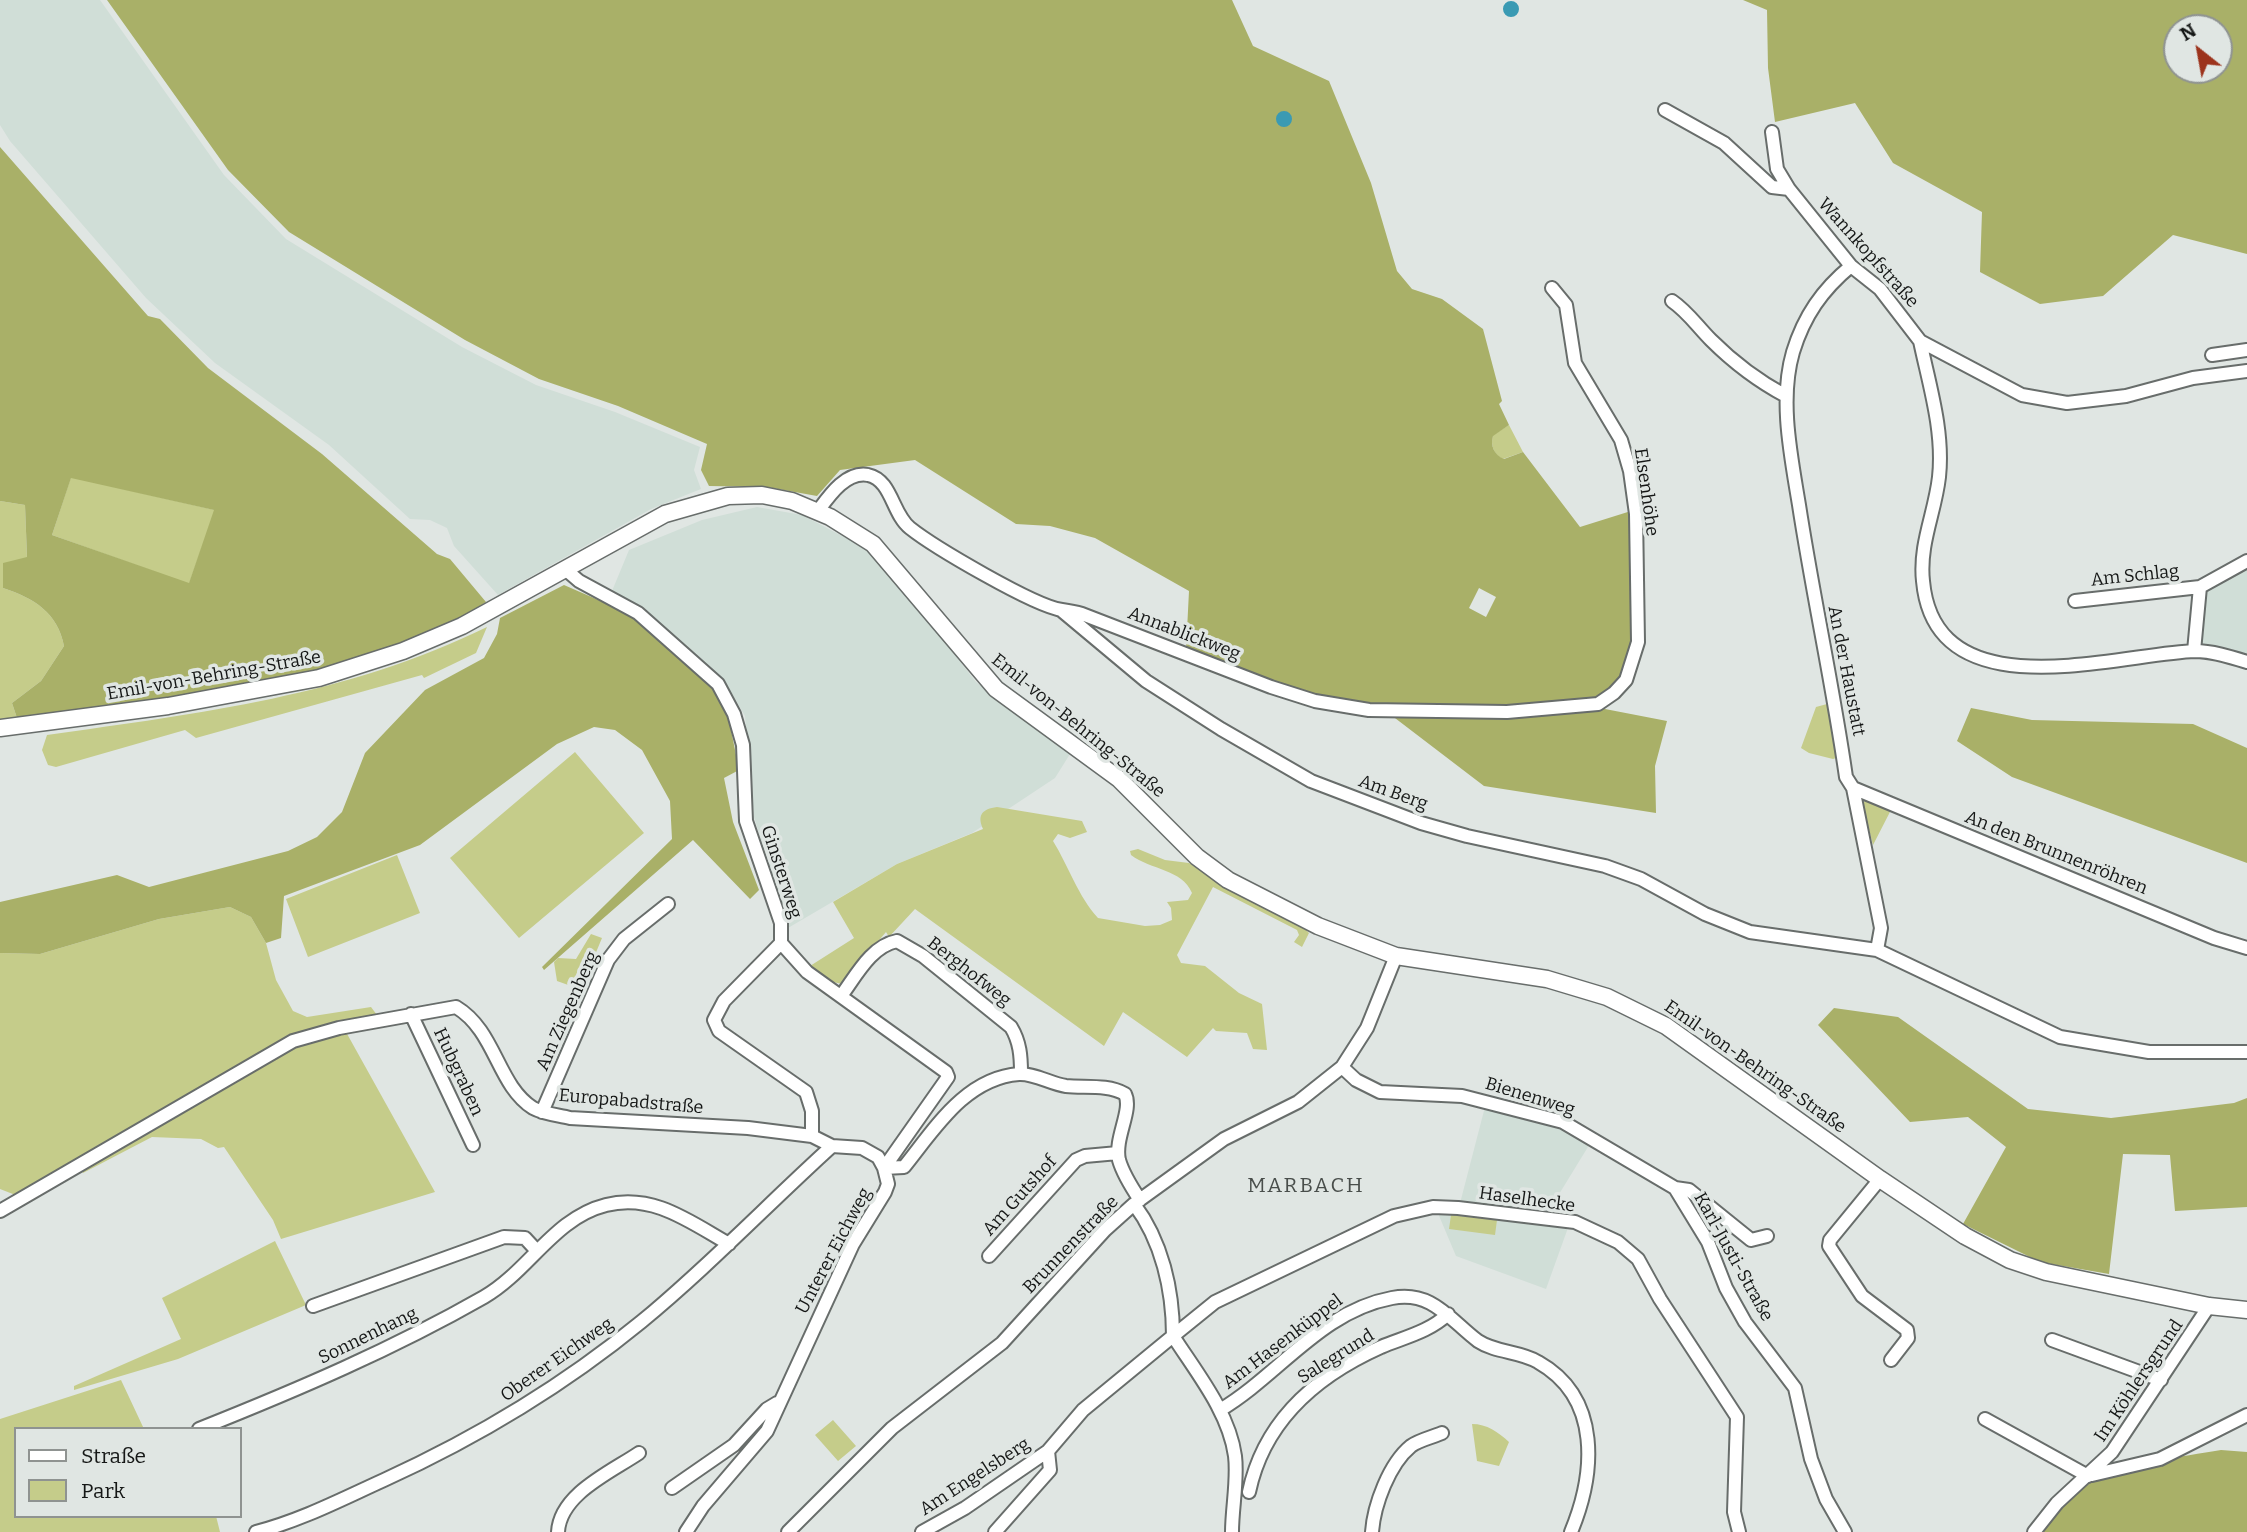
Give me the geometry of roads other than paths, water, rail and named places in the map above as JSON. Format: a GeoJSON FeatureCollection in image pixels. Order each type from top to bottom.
{"type":"FeatureCollection","features":[{"type":"Feature","properties":{"kind":"main road","name":"Emil-von-Behring-Straße"},"geometry":{"type":"LineString","coordinates":[[0,727],[168,706],[319,678],[403,651],[462,626],[665,514],[717,498],[762,495],[818,511],[873,544],[996,689],[1119,779],[1216,872],[1318,926],[1395,956],[1547,979],[1607,997],[1666,1026],[1880,1179],[1991,1251],[2046,1272],[2209,1306],[2247,1310]]}},
{"type":"Feature","properties":{"kind":"street","name":"Wannkopfstraße"},"geometry":{"type":"LineString","coordinates":[[1665,110],[1724,143],[1772,187],[1789,188]]}},
{"type":"Feature","properties":{"kind":"street","name":"Wannkopfstraße"},"geometry":{"type":"LineString","coordinates":[[1772,132],[1777,169],[1789,188],[1851,266],[1880,289],[1920,341]]}},
{"type":"Feature","properties":{"kind":"street","name":"An der Haustatt"},"geometry":{"type":"LineString","coordinates":[[1851,266],[1829,284],[1805,320],[1793,353],[1786,396],[1808,566],[1846,777],[1853,788],[1881,928],[1877,950]]}},
{"type":"Feature","properties":{"kind":"street","name":"Elsenhöhe"},"geometry":{"type":"LineString","coordinates":[[1552,288],[1566,305],[1575,363],[1621,440],[1636,513],[1638,642],[1626,680],[1598,704]]}},
{"type":"Feature","properties":{"kind":"street"},"geometry":{"type":"LineString","coordinates":[[1672,301],[1689,313],[1729,356],[1762,383],[1786,396]]}},
{"type":"Feature","properties":{"kind":"street"},"geometry":{"type":"LineString","coordinates":[[1920,341],[2022,395],[2067,403],[2126,396],[2193,378],[2247,371]]}},
{"type":"Feature","properties":{"kind":"street"},"geometry":{"type":"LineString","coordinates":[[1920,341],[1932,395],[1940,463],[1921,565],[1927,605],[1938,626],[1963,648],[1980,656],[2027,667],[2083,666],[2194,651],[2247,662]]}},
{"type":"Feature","properties":{"kind":"street"},"geometry":{"type":"LineString","coordinates":[[2212,355],[2247,350]]}},
{"type":"Feature","properties":{"kind":"street","name":"Annablickweg"},"geometry":{"type":"LineString","coordinates":[[818,511],[847,480],[870,476],[883,485],[895,512],[908,527],[994,579],[1061,610],[1082,614],[1270,687],[1315,701],[1369,710],[1441,713],[1507,712],[1598,704]]}},
{"type":"Feature","properties":{"kind":"street","name":"Am Schlag"},"geometry":{"type":"LineString","coordinates":[[2075,601],[2200,587],[2247,561]]}},
{"type":"Feature","properties":{"kind":"street","name":"Ginsterweg"},"geometry":{"type":"LineString","coordinates":[[565,569],[579,582],[638,613],[718,684],[734,714],[743,745],[746,821],[781,923],[781,943],[807,972],[939,1066],[948,1077],[884,1168]]}},
{"type":"Feature","properties":{"kind":"street","name":"Am Schlag"},"geometry":{"type":"LineString","coordinates":[[2194,651],[2200,587]]}},
{"type":"Feature","properties":{"kind":"street","name":"Am Berg"},"geometry":{"type":"LineString","coordinates":[[1061,610],[1175,702],[1311,781],[1421,823],[1467,836],[1605,866],[1641,879],[1705,914],[1750,932],[1877,950]]}},
{"type":"Feature","properties":{"kind":"street","name":"An den Brunnenröhren"},"geometry":{"type":"LineString","coordinates":[[1853,788],[2214,938],[2247,948]]}},
{"type":"Feature","properties":{"kind":"street","name":"Am Ziegenberg"},"geometry":{"type":"LineString","coordinates":[[542,1112],[608,960],[624,939],[668,904]]}},
{"type":"Feature","properties":{"kind":"street","name":"Berghofweg"},"geometry":{"type":"LineString","coordinates":[[841,996],[885,943],[897,941],[950,977],[1010,1027],[1017,1037],[1021,1055],[1020,1073]]}},
{"type":"Feature","properties":{"kind":"street"},"geometry":{"type":"LineString","coordinates":[[781,943],[724,1001],[714,1020],[719,1031],[806,1092],[813,1111],[812,1136]]}},
{"type":"Feature","properties":{"kind":"street"},"geometry":{"type":"LineString","coordinates":[[1877,950],[2060,1037],[2149,1052],[2247,1052]]}},
{"type":"Feature","properties":{"kind":"street","name":"Brunnenstraße"},"geometry":{"type":"LineString","coordinates":[[788,1532],[891,1428],[1002,1343],[1105,1230],[1137,1202],[1224,1139],[1298,1102],[1342,1067],[1367,1028],[1395,956]]}},
{"type":"Feature","properties":{"kind":"street","name":"Europabadstraße"},"geometry":{"type":"LineString","coordinates":[[0,1211],[293,1041],[395,1017],[456,1007],[472,1017],[492,1047],[508,1079],[531,1107],[542,1112],[570,1118],[748,1128],[812,1136],[832,1146]]}},
{"type":"Feature","properties":{"kind":"street","name":"Hubgraben"},"geometry":{"type":"LineString","coordinates":[[411,1014],[473,1145]]}},
{"type":"Feature","properties":{"kind":"street","name":"Bienenweg"},"geometry":{"type":"LineString","coordinates":[[1342,1067],[1356,1080],[1380,1092],[1462,1096],[1563,1122],[1675,1188],[1689,1190],[1751,1240],[1767,1236]]}},
{"type":"Feature","properties":{"kind":"street"},"geometry":{"type":"LineString","coordinates":[[832,1146],[862,1147],[878,1157],[884,1168],[904,1167],[947,1114],[976,1088],[1020,1073],[1063,1086],[1111,1088],[1125,1094],[1128,1104],[1119,1130],[1118,1153],[1163,1264],[1173,1302],[1173,1336]]}},
{"type":"Feature","properties":{"kind":"street","name":"Oberer Eichweg"},"geometry":{"type":"LineString","coordinates":[[257,1532],[294,1521],[419,1464],[517,1410],[611,1346],[729,1244],[832,1146]]}},
{"type":"Feature","properties":{"kind":"street","name":"Am Gutshof"},"geometry":{"type":"LineString","coordinates":[[989,1256],[1076,1160],[1085,1156],[1118,1153]]}},
{"type":"Feature","properties":{"kind":"street","name":"Unterer Eichweg"},"geometry":{"type":"LineString","coordinates":[[686,1532],[703,1506],[759,1443],[773,1419],[777,1403],[853,1244],[885,1192],[888,1184],[884,1168]]}},
{"type":"Feature","properties":{"kind":"street"},"geometry":{"type":"LineString","coordinates":[[1880,1179],[1830,1240],[1829,1246],[1862,1296],[1907,1330],[1908,1338],[1891,1360]]}},
{"type":"Feature","properties":{"kind":"street","name":"Karl-Justi-Straße"},"geometry":{"type":"LineString","coordinates":[[1675,1188],[1708,1242],[1726,1288],[1745,1322],[1795,1388],[1811,1460],[1826,1499],[1845,1532]]}},
{"type":"Feature","properties":{"kind":"street","name":"Sonnenhang"},"geometry":{"type":"LineString","coordinates":[[204,1427],[362,1360],[472,1303],[508,1281],[550,1238],[587,1212],[606,1205],[634,1201],[666,1208],[729,1244]]}},
{"type":"Feature","properties":{"kind":"street","name":"Haselhecke"},"geometry":{"type":"LineString","coordinates":[[1173,1336],[1215,1302],[1394,1216],[1433,1208],[1458,1208],[1575,1222],[1618,1242],[1638,1259],[1660,1299],[1737,1417],[1734,1512],[1739,1532]]}},
{"type":"Feature","properties":{"kind":"street"},"geometry":{"type":"LineString","coordinates":[[313,1306],[504,1237],[524,1238],[537,1251]]}},
{"type":"Feature","properties":{"kind":"street","name":"Am Hasenküppel"},"geometry":{"type":"LineString","coordinates":[[1173,1336],[1220,1410],[1242,1397],[1337,1318],[1357,1307],[1405,1296],[1429,1301],[1482,1343],[1537,1361],[1563,1380],[1578,1400],[1588,1433],[1589,1478],[1572,1532]]}},
{"type":"Feature","properties":{"kind":"street","name":"Im Köhlersgrund"},"geometry":{"type":"LineString","coordinates":[[2034,1532],[2057,1503],[2112,1452],[2209,1306]]}},
{"type":"Feature","properties":{"kind":"street","name":"Salegrund"},"geometry":{"type":"LineString","coordinates":[[1249,1492],[1255,1465],[1267,1438],[1305,1395],[1356,1361],[1423,1332],[1448,1314]]}},
{"type":"Feature","properties":{"kind":"street","name":"Am Engelsberg"},"geometry":{"type":"LineString","coordinates":[[922,1532],[965,1508],[1048,1451],[1083,1410],[1173,1336]]}},
{"type":"Feature","properties":{"kind":"street"},"geometry":{"type":"LineString","coordinates":[[2052,1340],[2161,1380]]}},
{"type":"Feature","properties":{"kind":"street","name":"Unterer Eichweg"},"geometry":{"type":"LineString","coordinates":[[672,1488],[734,1445],[767,1409],[777,1403]]}},
{"type":"Feature","properties":{"kind":"street"},"geometry":{"type":"LineString","coordinates":[[1220,1410],[1235,1457],[1231,1532]]}},
{"type":"Feature","properties":{"kind":"street"},"geometry":{"type":"LineString","coordinates":[[1985,1419],[2088,1476],[2160,1459],[2247,1415]]}},
{"type":"Feature","properties":{"kind":"street"},"geometry":{"type":"LineString","coordinates":[[1372,1532],[1379,1500],[1390,1474],[1411,1446],[1442,1433]]}},
{"type":"Feature","properties":{"kind":"street","name":"Am Engelsberg"},"geometry":{"type":"LineString","coordinates":[[995,1532],[1050,1471],[1048,1451]]}},
{"type":"Feature","properties":{"kind":"street"},"geometry":{"type":"LineString","coordinates":[[558,1532],[563,1512],[577,1496],[639,1453]]}},
{"type":"Feature","properties":{"kind":"water"},"geometry":{"type":"Polygon","coordinates":[[[1508,1],[1514,1],[1519,9],[1517,15],[1508,17],[1503,12],[1503,6],[1508,1]]]}},
{"type":"Feature","properties":{"kind":"water"},"geometry":{"type":"Polygon","coordinates":[[[1284,111],[1292,119],[1284,127],[1276,119],[1284,111]]]}},
{"type":"Feature","properties":{"kind":"district","name":"MARBACH"},"geometry":{"type":"Point","coordinates":[1306,1186]}}]}
